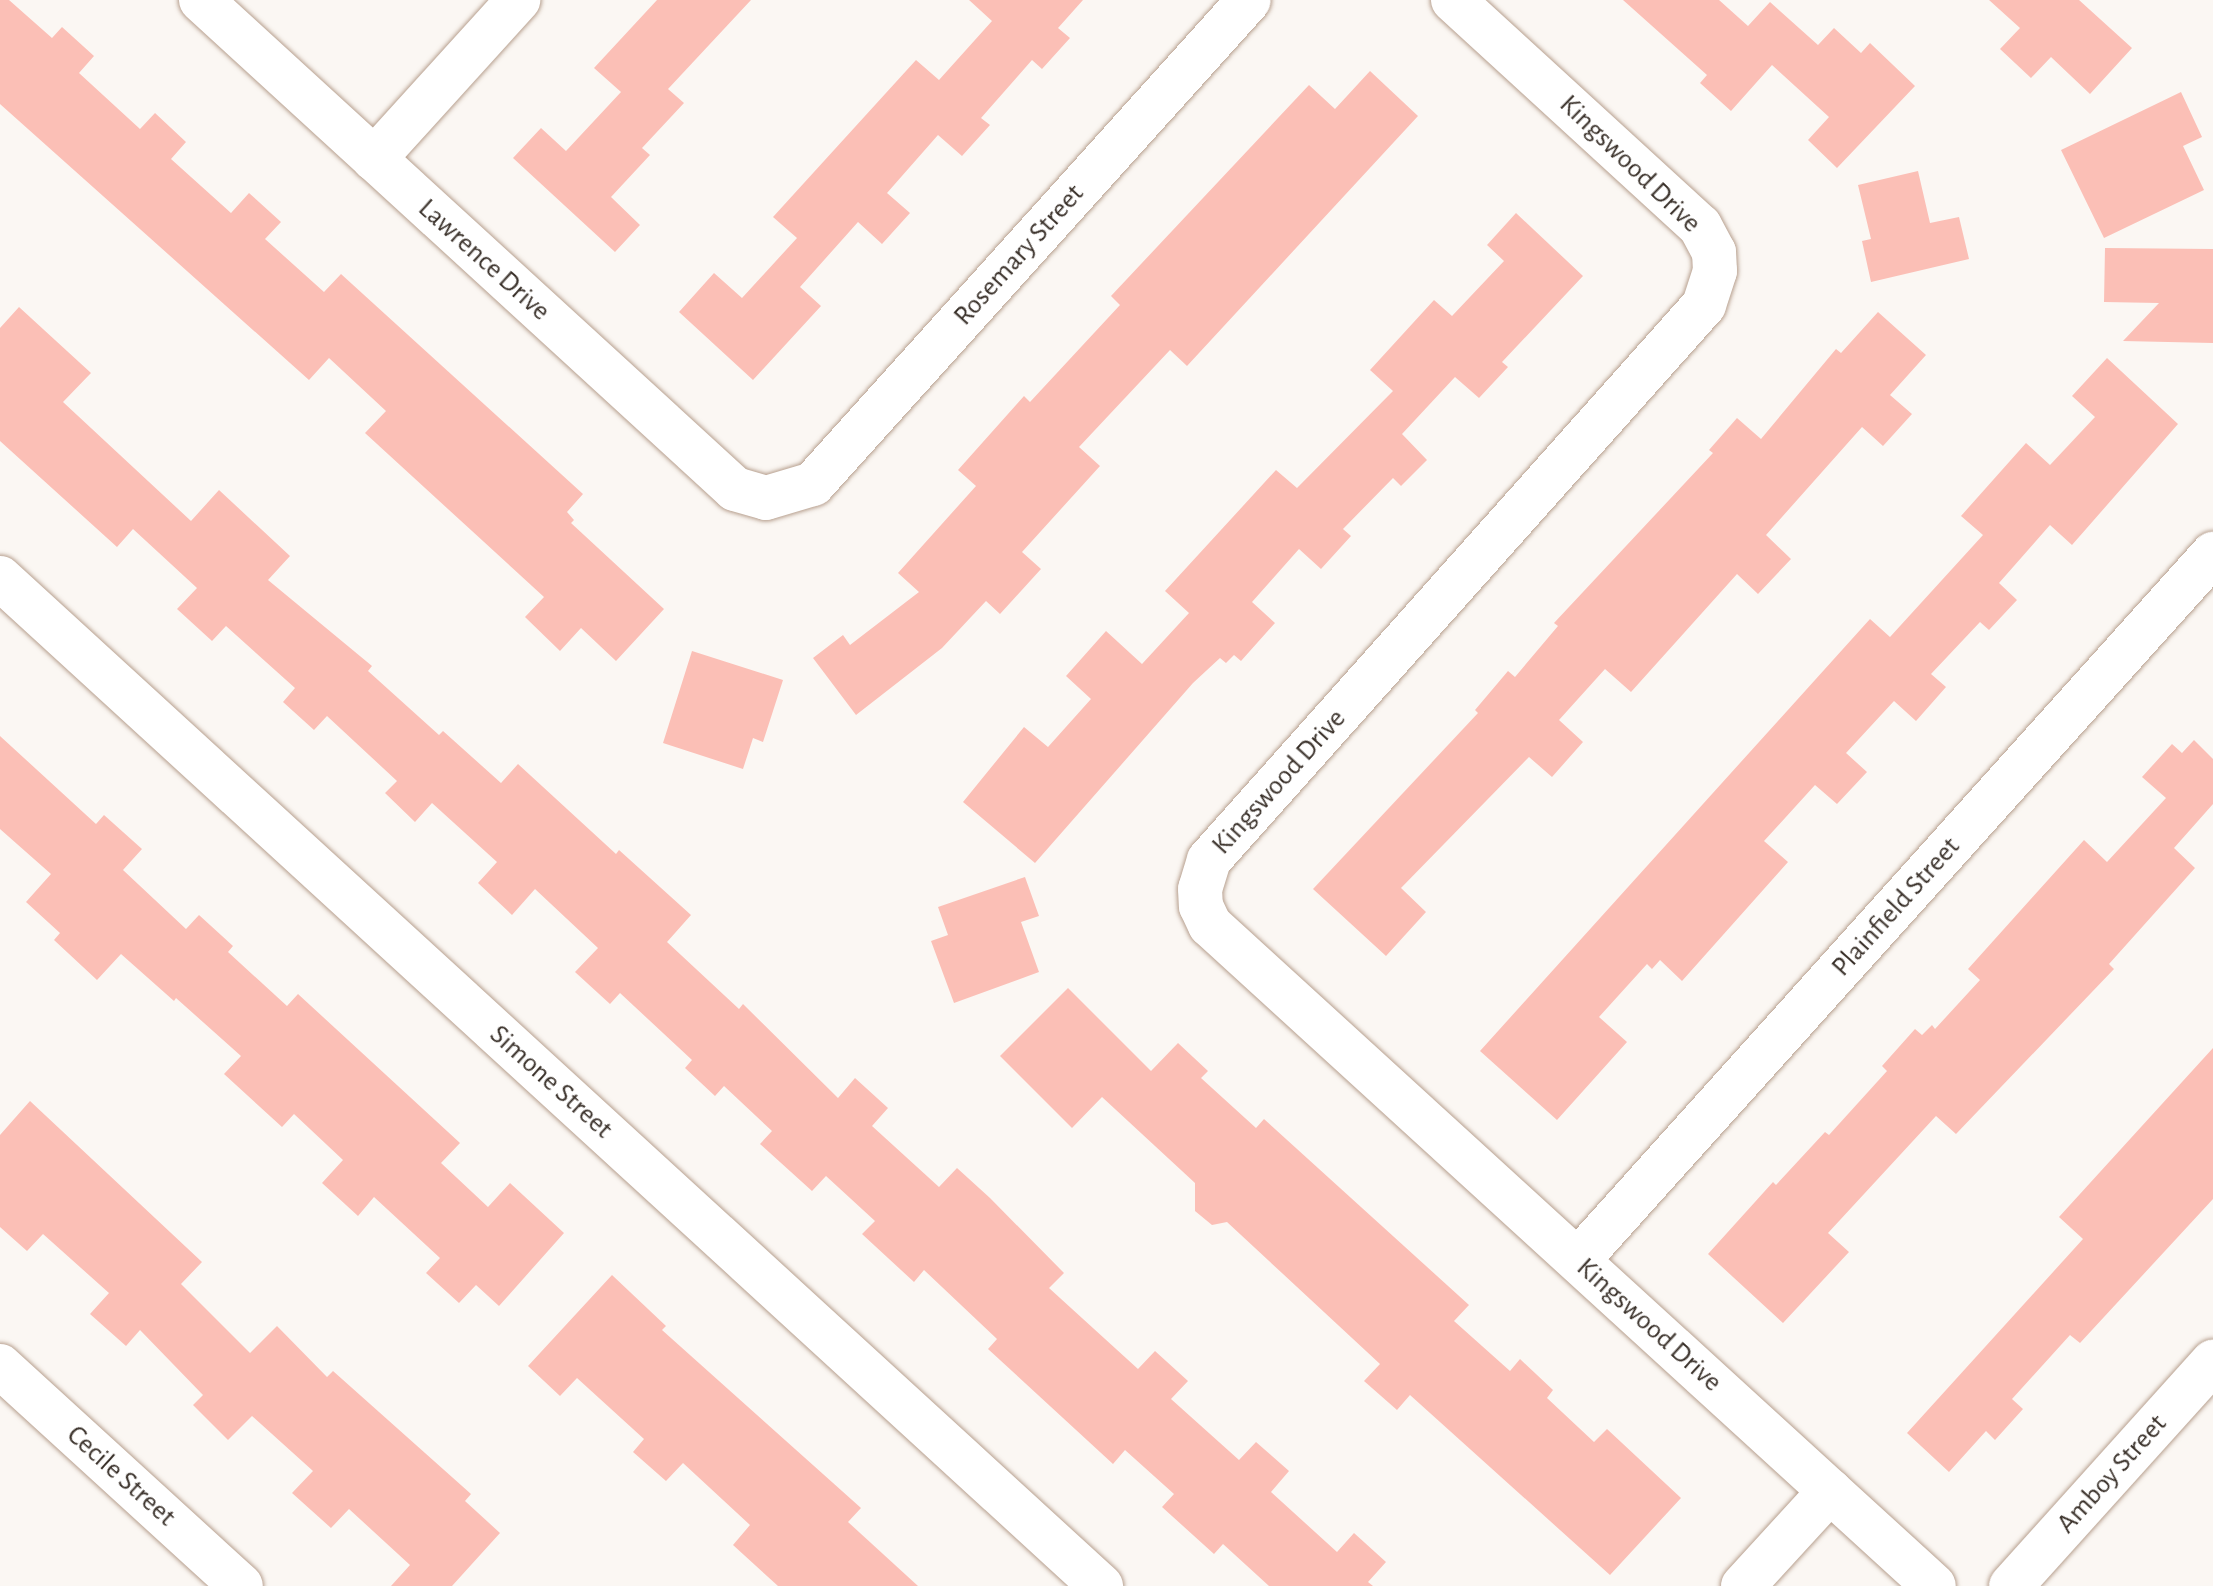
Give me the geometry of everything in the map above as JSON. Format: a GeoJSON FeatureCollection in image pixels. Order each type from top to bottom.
{"type":"FeatureCollection","features":[{"type":"Feature","properties":{"kind":"street","name":"Lawrence Drive"},"geometry":{"type":"LineString","coordinates":[[201,0],[735,489],[779,496]]}},
{"type":"Feature","properties":{"kind":"street"},"geometry":{"type":"LineString","coordinates":[[374,159],[518,0]]}},
{"type":"Feature","properties":{"kind":"street","name":"Rosemary Street"},"geometry":{"type":"LineString","coordinates":[[779,496],[813,484],[1249,0]]}},
{"type":"Feature","properties":{"kind":"street","name":"Kingswood Drive"},"geometry":{"type":"LineString","coordinates":[[1453,0],[1700,226],[1714,252],[1715,271],[1704,305],[1209,860],[1200,889],[1201,906],[1210,925],[1934,1586]]}},
{"type":"Feature","properties":{"kind":"street","name":"Plainfield Street"},"geometry":{"type":"LineString","coordinates":[[1578,1260],[2213,554]]}},
{"type":"Feature","properties":{"kind":"street","name":"Simone Street"},"geometry":{"type":"LineString","coordinates":[[0,578],[1101,1586]]}},
{"type":"Feature","properties":{"kind":"street","name":"Amboy Street"},"geometry":{"type":"LineString","coordinates":[[2011,1586],[2213,1362]]}},
{"type":"Feature","properties":{"kind":"street","name":"Cecile Street"},"geometry":{"type":"LineString","coordinates":[[0,1366],[241,1586]]}},
{"type":"Feature","properties":{"kind":"street"},"geometry":{"type":"LineString","coordinates":[[1743,1586],[1830,1491]]}},
{"type":"Feature","properties":{"kind":"building"},"geometry":{"type":"Polygon","coordinates":[[[0,0],[9,0],[52,38],[62,27],[94,56],[79,73],[140,129],[155,113],[186,142],[171,159],[231,213],[249,193],[281,222],[265,239],[324,292],[341,274],[583,494],[567,512],[574,520],[571,523],[664,609],[616,661],[581,628],[560,651],[525,617],[544,597],[365,433],[386,411],[329,358],[309,380],[0,104],[0,0]]]}},
{"type":"Feature","properties":{"kind":"building"},"geometry":{"type":"Polygon","coordinates":[[[657,0],[751,0],[668,89],[684,103],[642,148],[650,155],[611,197],[640,225],[615,252],[513,158],[541,128],[566,151],[621,92],[594,68],[657,0]]]}},
{"type":"Feature","properties":{"kind":"building"},"geometry":{"type":"Polygon","coordinates":[[[969,0],[1083,0],[1058,28],[1070,38],[1042,69],[1032,60],[981,118],[990,125],[962,156],[938,135],[887,193],[910,213],[882,244],[858,222],[800,287],[821,306],[753,380],[679,312],[714,273],[742,298],[797,238],[773,217],[916,60],[939,80],[992,21],[969,0]]]}},
{"type":"Feature","properties":{"kind":"building"},"geometry":{"type":"Polygon","coordinates":[[[1623,0],[1719,0],[1748,26],[1770,2],[1818,45],[1834,28],[1861,53],[1870,43],[1915,86],[1837,168],[1808,140],[1829,117],[1772,65],[1731,111],[1700,83],[1707,75],[1623,0]]]}},
{"type":"Feature","properties":{"kind":"building"},"geometry":{"type":"Polygon","coordinates":[[[1989,0],[2079,0],[2132,48],[2090,94],[2051,57],[2031,78],[2000,49],[2020,28],[1989,0]]]}},
{"type":"Feature","properties":{"kind":"building"},"geometry":{"type":"Polygon","coordinates":[[[1370,71],[1418,116],[1187,366],[1170,350],[1079,447],[1100,466],[1022,552],[1041,569],[1000,614],[986,601],[942,648],[856,715],[813,658],[843,635],[850,645],[919,592],[898,573],[976,486],[958,470],[1024,396],[1030,402],[1120,305],[1111,296],[1309,85],[1335,109],[1370,71]]]}},
{"type":"Feature","properties":{"kind":"building"},"geometry":{"type":"Polygon","coordinates":[[[2181,92],[2202,137],[2183,146],[2204,190],[2104,238],[2061,150],[2181,92]]]}},
{"type":"Feature","properties":{"kind":"building"},"geometry":{"type":"Polygon","coordinates":[[[1918,171],[1930,223],[1959,217],[1969,259],[1871,282],[1862,241],[1871,239],[1858,185],[1918,171]]]}},
{"type":"Feature","properties":{"kind":"building"},"geometry":{"type":"Polygon","coordinates":[[[1516,213],[1583,276],[1502,362],[1508,367],[1479,398],[1455,377],[1402,434],[1427,460],[1401,486],[1393,478],[1343,529],[1351,536],[1321,569],[1299,549],[1252,602],[1275,623],[1241,661],[1234,655],[1226,663],[1220,658],[1193,683],[1035,863],[963,802],[1024,727],[1048,747],[1091,699],[1066,676],[1106,631],[1142,664],[1189,613],[1165,591],[1276,470],[1297,488],[1393,391],[1370,370],[1434,300],[1452,316],[1504,261],[1487,245],[1516,213]]]}},
{"type":"Feature","properties":{"kind":"building"},"geometry":{"type":"Polygon","coordinates":[[[2105,248],[2213,249],[2213,343],[2123,341],[2159,303],[2104,302],[2105,248]]]}},
{"type":"Feature","properties":{"kind":"building"},"geometry":{"type":"Polygon","coordinates":[[[19,307],[91,373],[63,402],[191,521],[219,490],[290,556],[268,580],[372,666],[368,671],[439,735],[443,731],[501,783],[518,764],[616,854],[619,850],[691,915],[667,942],[739,1009],[743,1004],[838,1098],[855,1078],[888,1108],[872,1126],[939,1187],[957,1168],[990,1198],[1064,1273],[1049,1288],[1138,1369],[1155,1351],[1188,1381],[1171,1399],[1239,1460],[1256,1442],[1289,1471],[1271,1492],[1337,1552],[1354,1533],[1386,1562],[1368,1582],[1373,1586],[1269,1586],[1223,1544],[1214,1554],[1162,1507],[1174,1494],[1125,1450],[1113,1464],[988,1349],[997,1339],[924,1270],[914,1282],[862,1234],[875,1221],[826,1176],[812,1191],[760,1144],[772,1131],[724,1086],[715,1096],[685,1068],[692,1060],[620,993],[610,1004],[575,972],[598,948],[535,889],[512,915],[478,883],[497,862],[432,803],[415,822],[385,793],[397,781],[327,716],[314,730],[283,702],[295,688],[226,626],[212,641],[177,609],[197,588],[133,529],[117,547],[0,441],[0,328],[19,307]]]}},
{"type":"Feature","properties":{"kind":"building"},"geometry":{"type":"Polygon","coordinates":[[[1878,312],[1926,355],[1890,395],[1912,414],[1883,446],[1862,427],[1766,535],[1791,559],[1758,594],[1737,574],[1631,692],[1605,669],[1559,720],[1583,742],[1552,777],[1529,757],[1401,888],[1426,912],[1386,956],[1313,889],[1478,713],[1475,710],[1508,671],[1515,677],[1558,626],[1554,623],[1713,453],[1709,450],[1737,418],[1761,439],[1836,349],[1841,353],[1878,312]]]}},
{"type":"Feature","properties":{"kind":"building"},"geometry":{"type":"Polygon","coordinates":[[[2107,358],[2178,424],[2072,545],[2050,525],[1999,583],[2017,600],[1989,630],[1980,622],[1931,674],[1946,687],[1916,721],[1894,701],[1846,753],[1867,772],[1837,804],[1815,785],[1764,841],[1788,862],[1682,981],[1660,960],[1652,969],[1647,964],[1599,1017],[1627,1042],[1557,1120],[1480,1051],[1870,619],[1890,637],[1983,535],[1961,516],[2026,443],[2050,465],[2095,417],[2072,396],[2107,358]]]}},
{"type":"Feature","properties":{"kind":"building"},"geometry":{"type":"Polygon","coordinates":[[[692,651],[783,680],[763,742],[753,738],[743,769],[663,743],[692,651]]]}},
{"type":"Feature","properties":{"kind":"building"},"geometry":{"type":"Polygon","coordinates":[[[0,736],[96,824],[104,815],[142,849],[123,870],[186,929],[199,915],[233,946],[228,952],[287,1006],[298,994],[460,1143],[441,1163],[488,1207],[510,1183],[564,1233],[499,1306],[476,1285],[459,1303],[426,1273],[440,1258],[374,1197],[358,1216],[322,1183],[343,1160],[294,1114],[282,1127],[224,1074],[241,1056],[176,998],[174,1001],[121,954],[97,980],[54,940],[60,933],[26,902],[51,874],[0,829],[0,736]]]}},
{"type":"Feature","properties":{"kind":"building"},"geometry":{"type":"Polygon","coordinates":[[[2194,740],[2213,759],[2213,804],[2174,848],[2195,868],[2109,964],[2114,969],[1956,1134],[1936,1116],[1828,1233],[1849,1252],[1783,1323],[1708,1254],[1773,1182],[1776,1185],[1825,1132],[1829,1135],[1887,1071],[1882,1066],[1915,1029],[1922,1035],[1932,1025],[1935,1029],[1980,980],[1968,969],[2084,840],[2107,862],[2166,798],[2142,777],[2172,744],[2182,753],[2194,740]]]}},
{"type":"Feature","properties":{"kind":"building"},"geometry":{"type":"Polygon","coordinates":[[[1025,877],[1039,916],[1021,922],[1039,972],[954,1003],[931,941],[948,935],[938,907],[1025,877]]]}},
{"type":"Feature","properties":{"kind":"building"},"geometry":{"type":"Polygon","coordinates":[[[1068,988],[1151,1071],[1178,1043],[1208,1071],[1201,1078],[1256,1128],[1264,1119],[1469,1305],[1454,1321],[1510,1371],[1520,1359],[1553,1390],[1547,1398],[1594,1442],[1607,1429],[1681,1498],[1610,1575],[1410,1395],[1397,1410],[1364,1381],[1380,1364],[1227,1222],[1212,1225],[1195,1211],[1195,1183],[1102,1097],[1072,1128],[1000,1056],[1068,988]]]}},
{"type":"Feature","properties":{"kind":"building"},"geometry":{"type":"Polygon","coordinates":[[[2213,1048],[2213,1199],[2080,1343],[2070,1335],[2012,1399],[2023,1409],[1995,1440],[1986,1431],[1949,1472],[1907,1433],[2083,1239],[2059,1217],[2213,1048]]]}},
{"type":"Feature","properties":{"kind":"building"},"geometry":{"type":"Polygon","coordinates":[[[30,1101],[202,1262],[181,1284],[250,1353],[277,1326],[327,1377],[333,1371],[471,1494],[465,1501],[500,1533],[452,1586],[391,1586],[410,1565],[349,1509],[331,1528],[292,1493],[313,1471],[252,1416],[228,1440],[193,1405],[203,1395],[140,1330],[126,1346],[90,1314],[109,1293],[43,1234],[27,1251],[0,1227],[0,1135],[30,1101]]]}},
{"type":"Feature","properties":{"kind":"building"},"geometry":{"type":"Polygon","coordinates":[[[612,1275],[666,1326],[662,1330],[861,1508],[848,1522],[918,1586],[778,1586],[733,1545],[750,1525],[683,1463],[666,1481],[633,1452],[644,1439],[577,1378],[560,1396],[528,1366],[612,1275]]]}}]}
